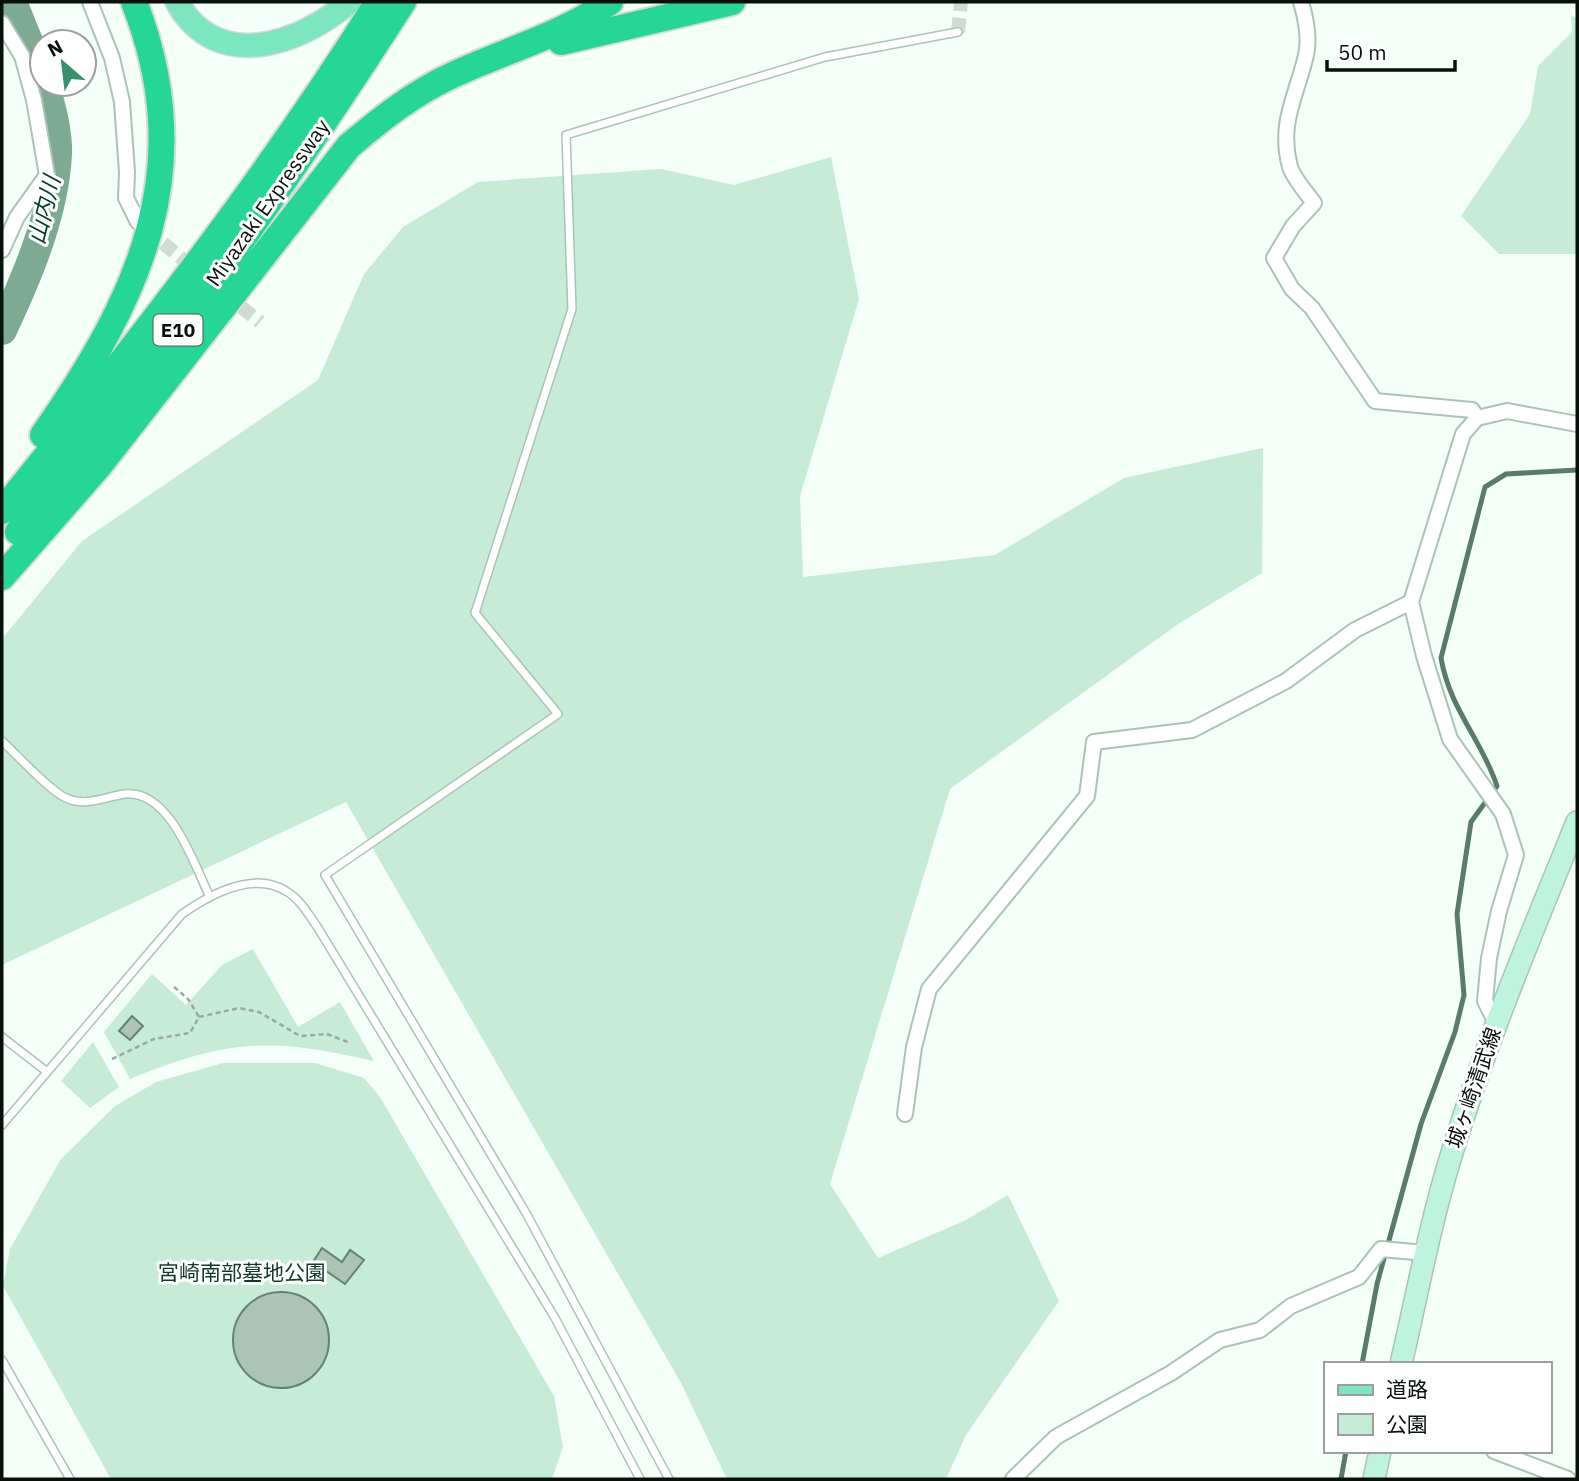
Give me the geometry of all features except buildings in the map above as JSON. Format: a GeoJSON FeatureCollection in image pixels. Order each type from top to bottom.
{"type":"FeatureCollection","features":[{"type":"Feature","properties":{"kind":"highway"},"geometry":{"type":"LineString","coordinates":[[2,498],[99,351],[135,278],[155,210],[161,130],[157,84],[150,50],[134,2]]}},
{"type":"Feature","properties":{"kind":"highway"},"geometry":{"type":"LineString","coordinates":[[322,86],[366,2]]}},
{"type":"Feature","properties":{"kind":"highway"},"geometry":{"type":"LineString","coordinates":[[364,42],[378,2]]}},
{"type":"Feature","properties":{"kind":"highway"},"geometry":{"type":"LineString","coordinates":[[364,42],[403,2]]}},
{"type":"Feature","properties":{"kind":"highway"},"geometry":{"type":"LineString","coordinates":[[2,577],[99,466],[349,146],[384,116],[420,93],[455,74],[576,23],[610,2]]}},
{"type":"Feature","properties":{"kind":"highway"},"geometry":{"type":"LineString","coordinates":[[505,55],[732,2]]}},
{"type":"Feature","properties":{"kind":"highway","name":"Miyazaki Expressway"},"geometry":{"type":"LineString","coordinates":[[2,511],[165,306],[322,86],[364,42]]}},
{"type":"Feature","properties":{"kind":"highway","name":"Miyazaki Expressway"},"geometry":{"type":"LineString","coordinates":[[2,552],[153,366],[243,242],[364,42]]}},
{"type":"Feature","properties":{"kind":"main road"},"geometry":{"type":"LineString","coordinates":[[177,2],[198,29],[217,39],[259,46],[293,38],[312,29],[349,2]]}},
{"type":"Feature","properties":{"kind":"main road","name":"城ヶ崎清武線"},"geometry":{"type":"LineString","coordinates":[[1401,1362],[1449,1160],[1496,1023],[1577,822]]}},
{"type":"Feature","properties":{"kind":"main road"},"geometry":{"type":"LineString","coordinates":[[1374,1479],[1380,1453]]}},
{"type":"Feature","properties":{"kind":"street"},"geometry":{"type":"LineString","coordinates":[[90,2],[112,58],[122,102],[126,198],[138,222]]}},
{"type":"Feature","properties":{"kind":"street"},"geometry":{"type":"LineString","coordinates":[[1301,2],[1307,23],[1307,53],[1288,106],[1287,141],[1290,169],[1314,203],[1293,226],[1274,258],[1292,289],[1312,308],[1375,401],[1472,410],[1477,418]]}},
{"type":"Feature","properties":{"kind":"street"},"geometry":{"type":"LineString","coordinates":[[2,23],[22,56],[34,100],[47,175],[17,217],[2,250]]}},
{"type":"Feature","properties":{"kind":"street"},"geometry":{"type":"LineString","coordinates":[[1496,1023],[1485,1001],[1489,958],[1499,911],[1516,855],[1503,814],[1450,739],[1411,602],[1432,542],[1463,433],[1477,418],[1507,411],[1577,424]]}},
{"type":"Feature","properties":{"kind":"street"},"geometry":{"type":"LineString","coordinates":[[905,1115],[914,1047],[929,989],[1087,796],[1094,742],[1192,730],[1286,681],[1355,630],[1411,602]]}},
{"type":"Feature","properties":{"kind":"street"},"geometry":{"type":"LineString","coordinates":[[1013,1479],[1056,1437],[1171,1373],[1220,1340],[1260,1330],[1291,1306],[1359,1277],[1381,1249],[1426,1253]]}},
{"type":"Feature","properties":{"kind":"street"},"geometry":{"type":"LineString","coordinates":[[1499,1453],[1568,1479]]}},
{"type":"Feature","properties":{"kind":"lane"},"geometry":{"type":"LineString","coordinates":[[669,1479],[526,1213],[325,875],[558,714],[475,613],[572,309],[566,135],[825,57],[958,32]]}},
{"type":"Feature","properties":{"kind":"lane"},"geometry":{"type":"LineString","coordinates":[[2,741],[65,798],[82,802],[128,794],[153,802],[173,819],[209,895]]}},
{"type":"Feature","properties":{"kind":"lane"},"geometry":{"type":"LineString","coordinates":[[2,1125],[158,938],[182,914],[209,895],[229,887],[258,885],[285,890],[304,908],[555,1318],[640,1479]]}},
{"type":"Feature","properties":{"kind":"lane"},"geometry":{"type":"LineString","coordinates":[[2,1037],[47,1072]]}},
{"type":"Feature","properties":{"kind":"lane"},"geometry":{"type":"LineString","coordinates":[[2,1360],[70,1479]]}},
{"type":"Feature","properties":{"kind":"path"},"geometry":{"type":"LineString","coordinates":[[173,986],[188,999],[199,1017]]}},
{"type":"Feature","properties":{"kind":"path"},"geometry":{"type":"LineString","coordinates":[[112,1059],[154,1039],[190,1033],[199,1017],[239,1008],[259,1012],[300,1036],[327,1034],[348,1042]]}},
{"type":"Feature","properties":{"kind":"green space"},"geometry":{"type":"Polygon","coordinates":[[[1571,15],[1577,18],[1577,254],[1499,254],[1461,216],[1530,114],[1538,66],[1572,32],[1571,15]]]}},
{"type":"Feature","properties":{"kind":"green space"},"geometry":{"type":"Polygon","coordinates":[[[831,157],[859,299],[800,496],[803,577],[995,555],[1124,478],[1263,448],[1262,573],[1178,624],[950,789],[830,1184],[878,1258],[966,1220],[1008,1195],[1059,1301],[966,1435],[946,1479],[727,1479],[681,1383],[346,802],[2,965],[2,639],[82,541],[318,380],[364,274],[403,227],[478,182],[661,169],[734,185],[831,157]]]}},
{"type":"Feature","properties":{"kind":"green space"},"geometry":{"type":"Polygon","coordinates":[[[253,949],[298,1027],[340,1002],[374,1061],[306,1048],[251,1046],[196,1056],[130,1079],[104,1032],[152,974],[186,1005],[222,965],[253,949]]]}},
{"type":"Feature","properties":{"kind":"green space"},"geometry":{"type":"Polygon","coordinates":[[[93,1042],[119,1087],[90,1108],[61,1081],[93,1042]]]}},
{"type":"Feature","properties":{"kind":"green space","name":"宮崎南部墓地公園"},"geometry":{"type":"Polygon","coordinates":[[[223,1063],[315,1063],[364,1078],[380,1097],[554,1396],[563,1447],[552,1479],[111,1479],[3,1286],[10,1249],[61,1159],[115,1106],[156,1082],[223,1063]]]}},
{"type":"Feature","properties":{"kind":"waterway","name":"山内川"},"geometry":{"type":"LineString","coordinates":[[12,2],[28,41]]}},
{"type":"Feature","properties":{"kind":"waterway","name":"山内川"},"geometry":{"type":"LineString","coordinates":[[2,330],[38,245],[51,199],[57,154],[48,98]]}},
{"type":"Feature","properties":{"kind":"waterway"},"geometry":{"type":"LineString","coordinates":[[1362,1362],[1377,1284],[1421,1124],[1455,1032],[1464,995],[1457,914],[1471,822],[1497,786],[1491,769],[1451,693],[1441,658],[1485,487],[1506,474],[1577,470]]}},
{"type":"Feature","properties":{"kind":"waterway"},"geometry":{"type":"LineString","coordinates":[[1341,1479],[1346,1453]]}},
{"type":"Feature","properties":{"kind":"tunnel"},"geometry":{"type":"LineString","coordinates":[[958,32],[961,2]]}},
{"type":"Feature","properties":{"kind":"tunnel"},"geometry":{"type":"LineString","coordinates":[[147,230],[196,270]]}},
{"type":"Feature","properties":{"kind":"tunnel"},"geometry":{"type":"LineString","coordinates":[[225,294],[260,322]]}}]}
